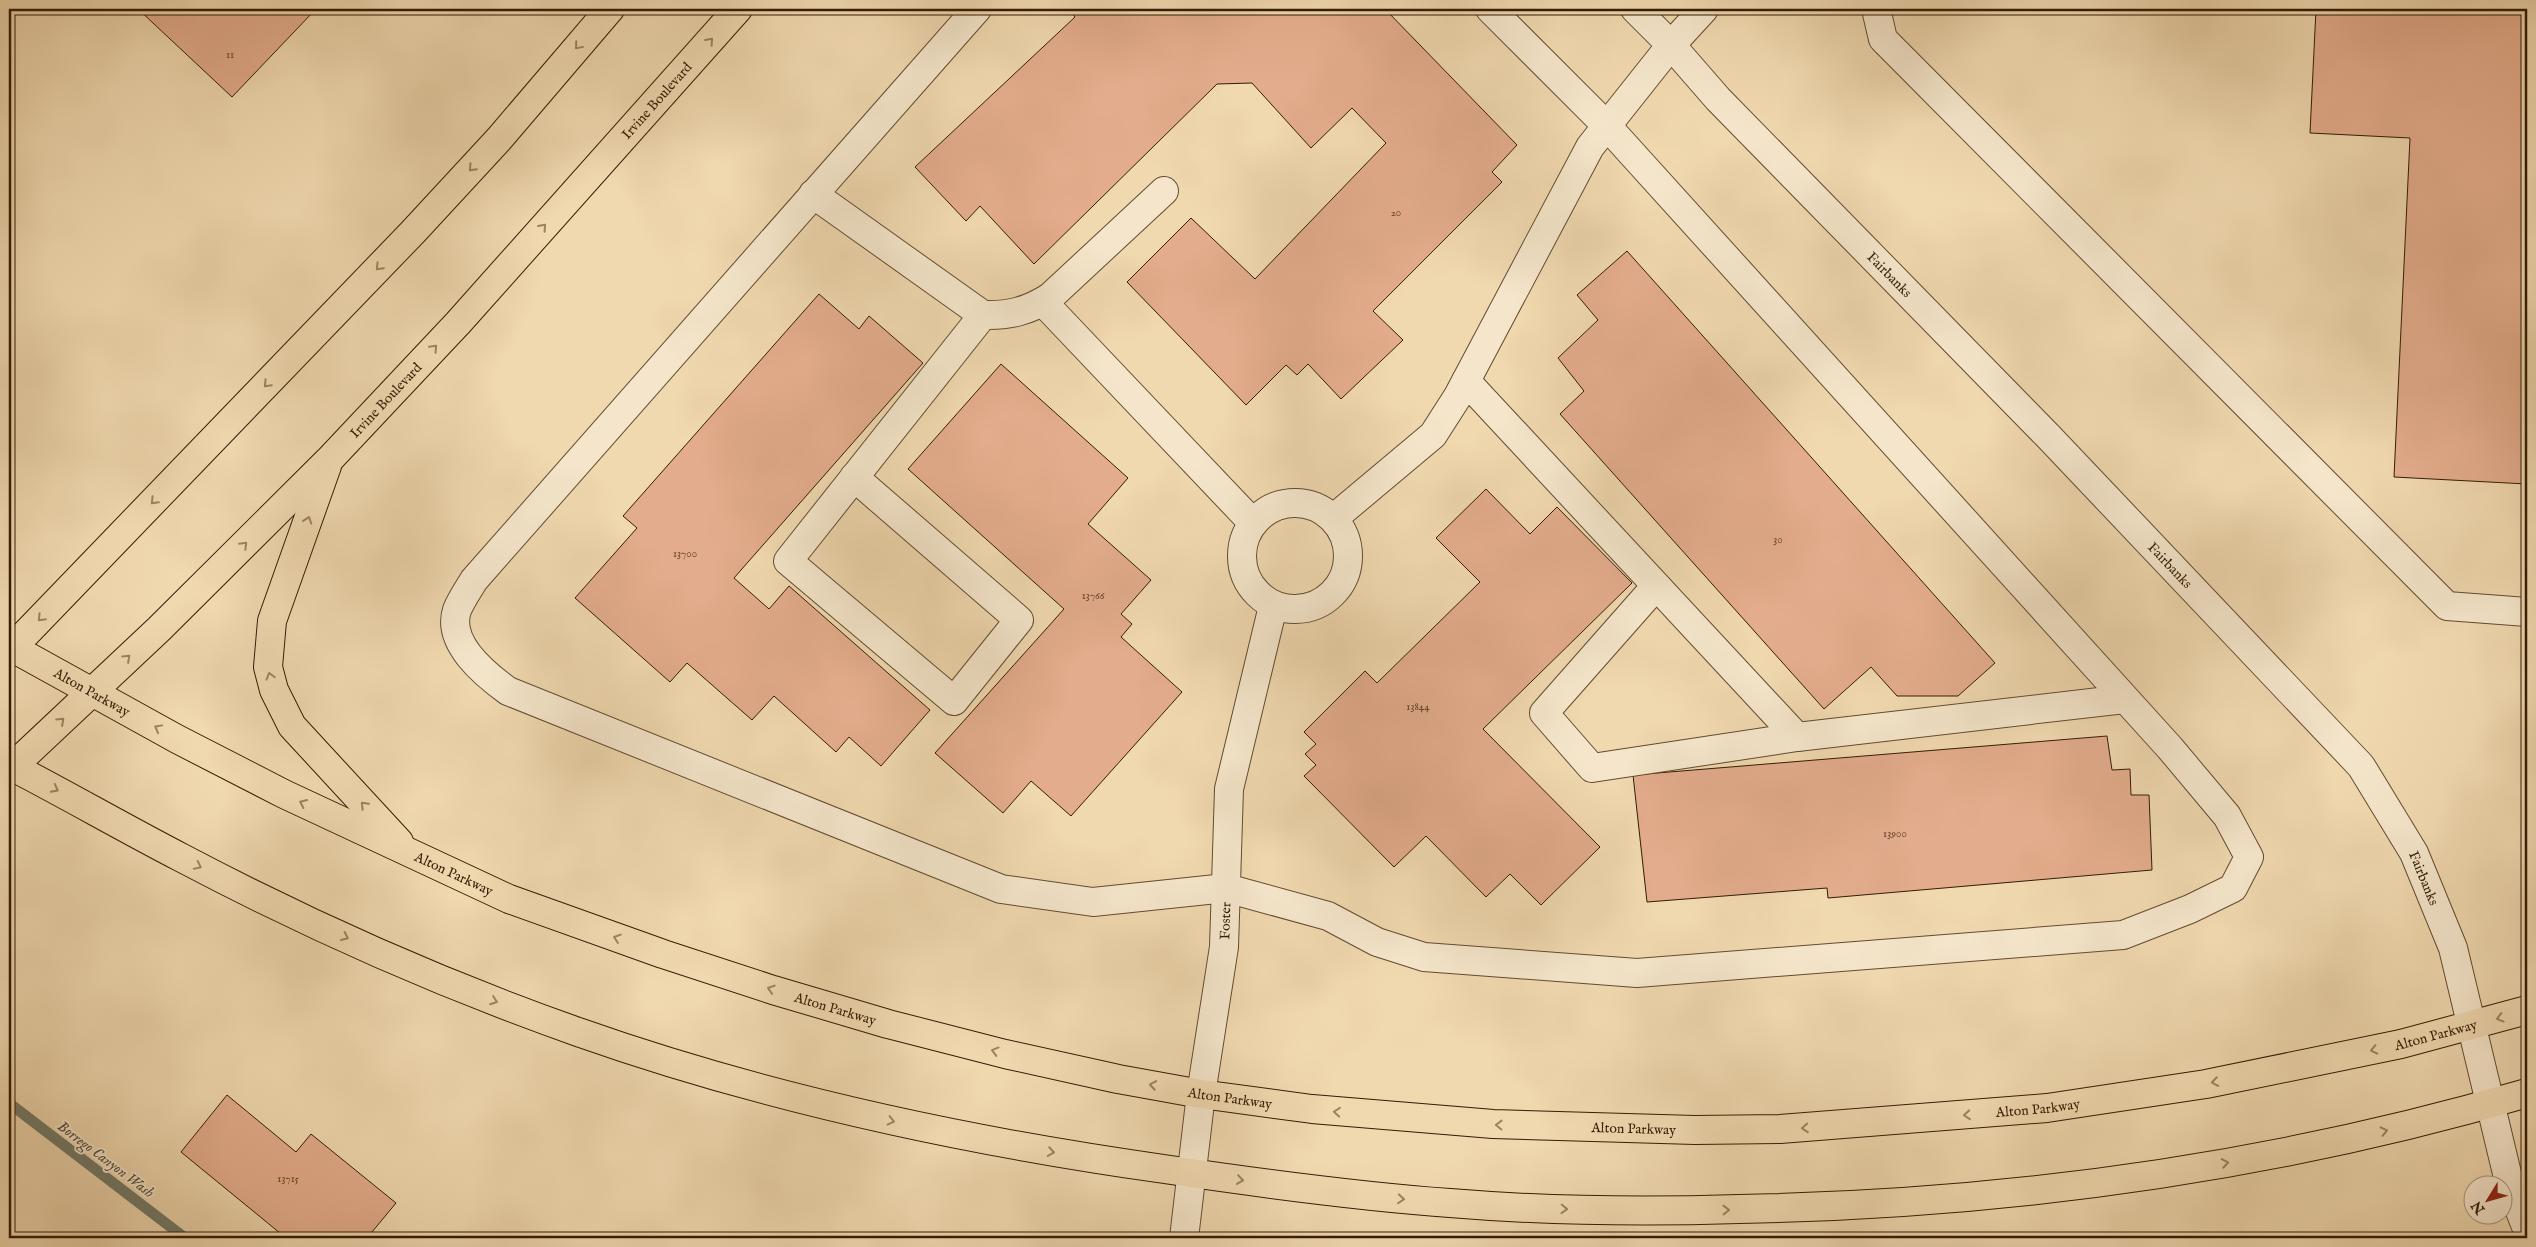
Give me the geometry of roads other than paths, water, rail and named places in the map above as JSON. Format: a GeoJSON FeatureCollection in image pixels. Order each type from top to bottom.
{"type":"FeatureCollection","features":[{"type":"Feature","properties":{"kind":"main road"},"geometry":{"type":"LineString","coordinates":[[10,648],[413,232],[499,138],[610,9]]}},
{"type":"Feature","properties":{"kind":"main road","name":"Irvine Boulevard"},"geometry":{"type":"LineString","coordinates":[[10,767],[92,692],[329,460],[458,323],[738,9]]}},
{"type":"Feature","properties":{"kind":"main road"},"geometry":{"type":"LineString","coordinates":[[329,460],[272,621],[268,667],[274,690],[292,726],[410,854]]}},
{"type":"Feature","properties":{"kind":"main road","name":"Alton Parkway"},"geometry":{"type":"LineString","coordinates":[[10,648],[276,790],[509,899],[773,990],[888,1024],[1005,1054],[1118,1079],[1201,1094],[1312,1109],[1484,1124],[1695,1130],[1780,1129],[2048,1108],[2134,1095],[2319,1063],[2527,1010]]}},
{"type":"Feature","properties":{"kind":"main road"},"geometry":{"type":"LineString","coordinates":[[10,767],[182,858],[323,926],[444,981],[584,1034],[768,1092],[844,1110],[1027,1148],[1302,1189],[1458,1204],[1673,1211],[1810,1208],[1981,1196],[2177,1172],[2306,1148],[2490,1104],[2527,1093]]}},
{"type":"Feature","properties":{"kind":"street"},"geometry":{"type":"LineString","coordinates":[[977,9],[474,580],[456,612],[457,630],[465,651],[483,673],[508,691],[1000,889],[1093,902],[1226,888],[1328,916],[1377,942],[1424,958],[1637,973],[2123,935],[2190,909],[2233,888],[2249,857],[2227,816],[2170,748],[1607,126],[1490,9]]}},
{"type":"Feature","properties":{"kind":"street","name":"Fairbanks"},"geometry":{"type":"LineString","coordinates":[[1635,9],[1671,45],[1718,99],[2048,436],[2361,766],[2414,853],[2453,948],[2510,1186],[2527,1229]]}},
{"type":"Feature","properties":{"kind":"street"},"geometry":{"type":"LineString","coordinates":[[1334,518],[1432,435],[1466,382],[1590,147],[1671,45],[1704,9]]}},
{"type":"Feature","properties":{"kind":"street"},"geometry":{"type":"LineString","coordinates":[[1876,9],[1883,39],[2447,606],[2527,612]]}},
{"type":"Feature","properties":{"kind":"street"},"geometry":{"type":"LineString","coordinates":[[813,194],[983,315],[1002,316],[1020,312],[1043,302],[1164,191]]}},
{"type":"Feature","properties":{"kind":"street"},"geometry":{"type":"LineString","coordinates":[[1043,302],[1253,523]]}},
{"type":"Feature","properties":{"kind":"street"},"geometry":{"type":"LineString","coordinates":[[854,477],[1019,620],[954,701],[788,561],[854,477],[983,315]]}},
{"type":"Feature","properties":{"kind":"street"},"geometry":{"type":"LineString","coordinates":[[1466,382],[1797,737]]}},
{"type":"Feature","properties":{"kind":"street"},"geometry":{"type":"LineString","coordinates":[[1296,502],[1316,506],[1334,518],[1345,536],[1349,557],[1344,578],[1333,595],[1315,606],[1294,610],[1273,606],[1256,594],[1245,575],[1241,555],[1245,534],[1258,517],[1275,506],[1296,502]]}},
{"type":"Feature","properties":{"kind":"street"},"geometry":{"type":"LineString","coordinates":[[1656,586],[1544,713],[1592,768],[1797,737],[2125,699]]}},
{"type":"Feature","properties":{"kind":"street","name":"Foster"},"geometry":{"type":"LineString","coordinates":[[1184,1238],[1201,1094],[1224,947],[1229,788],[1273,606]]}},
{"type":"Feature","properties":{"kind":"waterway","name":"Borrego Canyon Wash"},"geometry":{"type":"LineString","coordinates":[[9,1103],[185,1238]]}}]}
